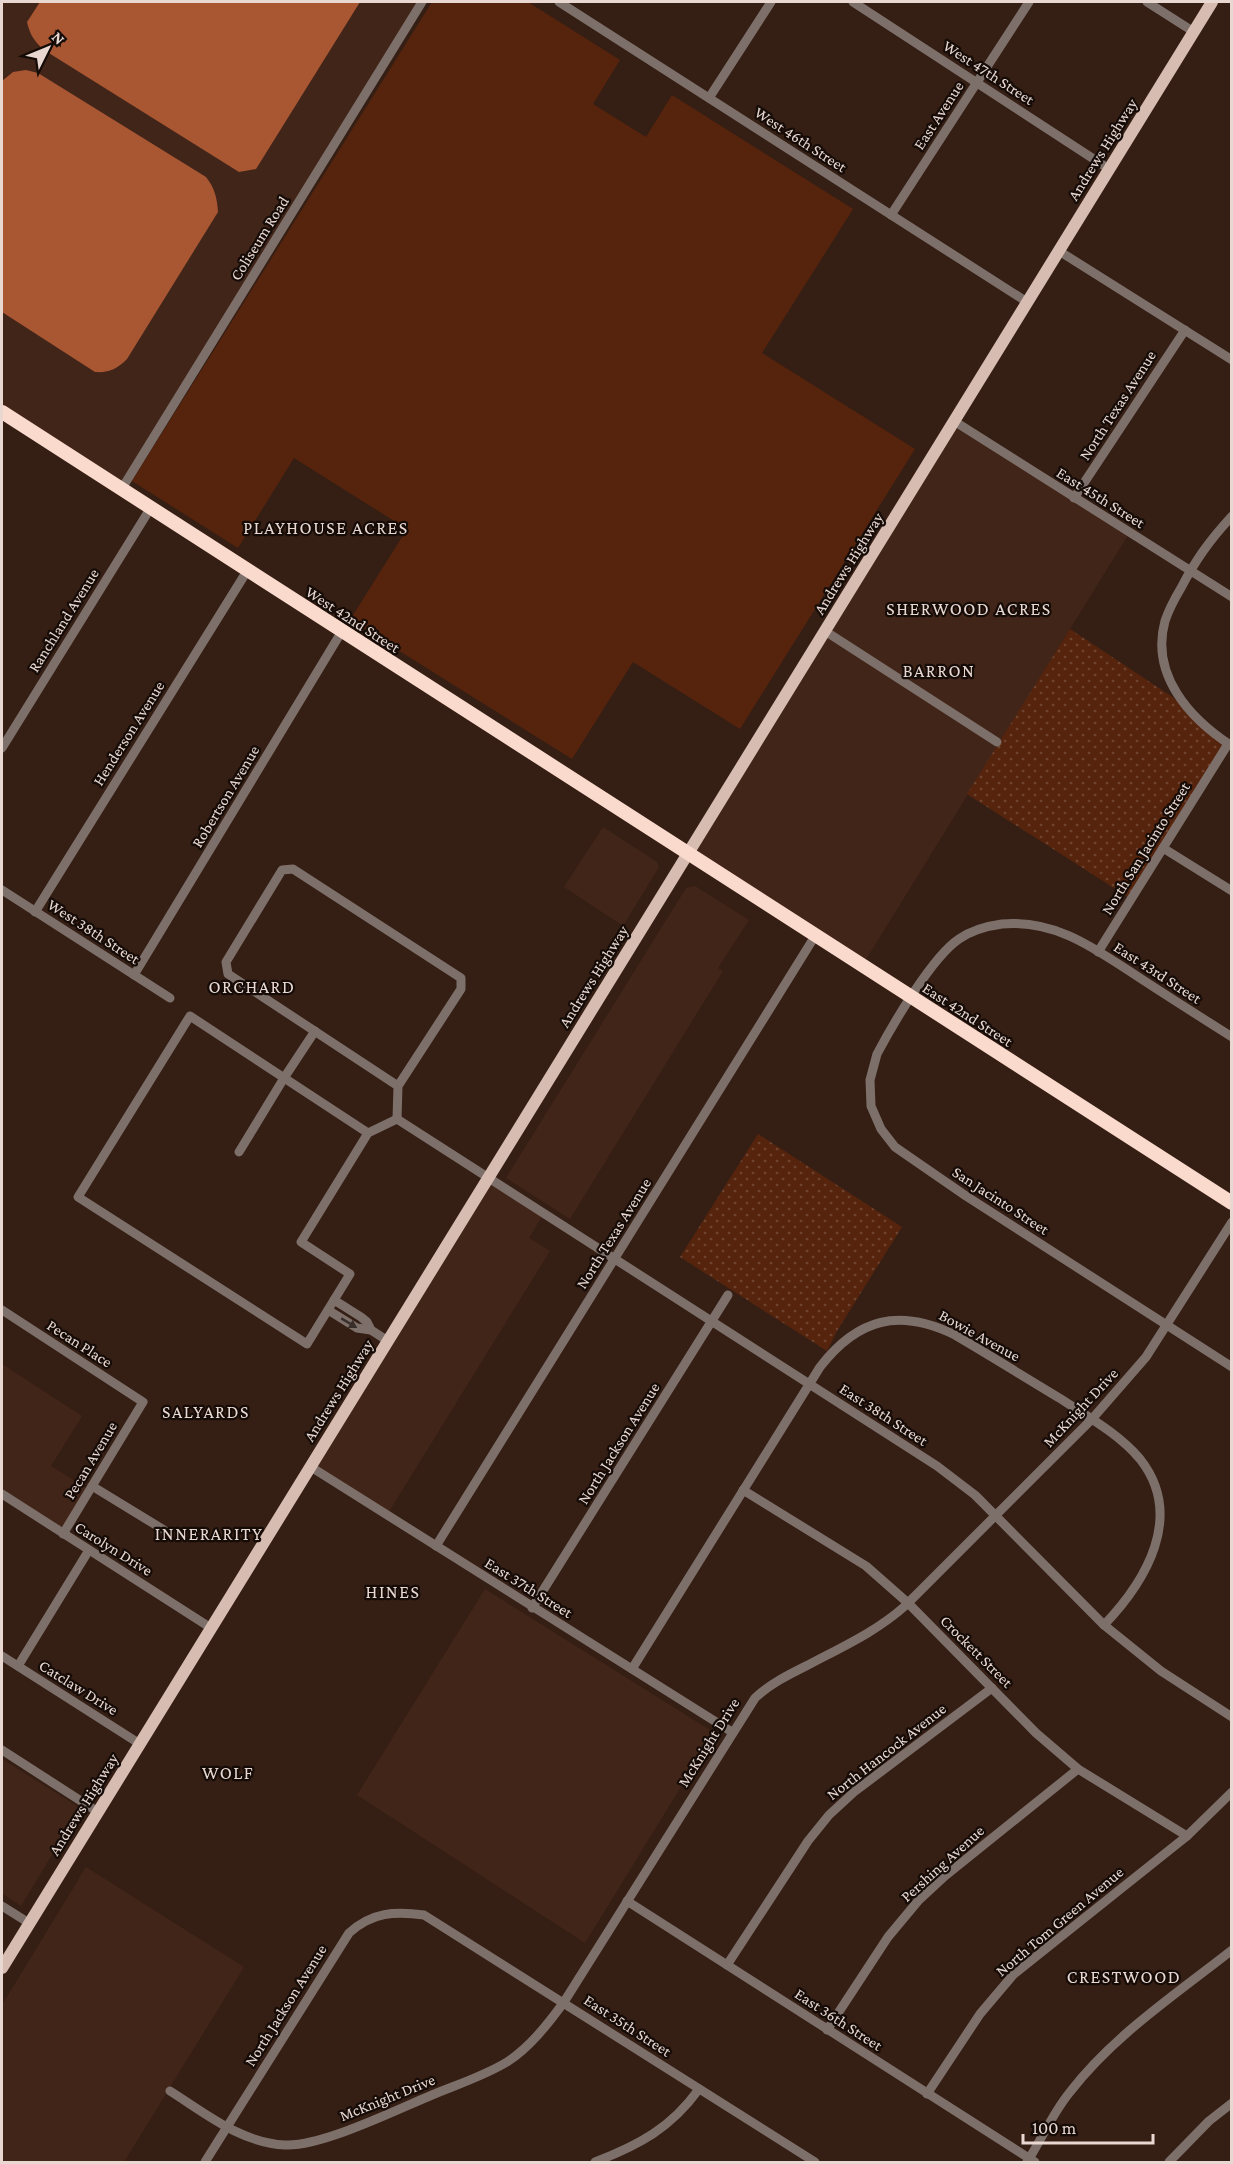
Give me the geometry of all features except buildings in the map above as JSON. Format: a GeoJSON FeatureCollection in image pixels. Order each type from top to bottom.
{"type":"FeatureCollection","features":[{"type":"Feature","properties":{"kind":"highway","name":"West 42nd Street"},"geometry":{"type":"LineString","coordinates":[[2,412],[688,854]]}},
{"type":"Feature","properties":{"kind":"highway","name":"East 42nd Street"},"geometry":{"type":"LineString","coordinates":[[688,854],[1232,1203]]}},
{"type":"Feature","properties":{"kind":"main road","name":"Andrews Highway"},"geometry":{"type":"LineString","coordinates":[[2,1968],[1212,2]]}},
{"type":"Feature","properties":{"kind":"street","name":"Coliseum Road"},"geometry":{"type":"LineString","coordinates":[[121,490],[422,2]]}},
{"type":"Feature","properties":{"kind":"street","name":"West 46th Street"},"geometry":{"type":"LineString","coordinates":[[559,2],[1027,302]]}},
{"type":"Feature","properties":{"kind":"street"},"geometry":{"type":"LineString","coordinates":[[709,98],[771,2]]}},
{"type":"Feature","properties":{"kind":"street","name":"West 47th Street"},"geometry":{"type":"LineString","coordinates":[[853,2],[1109,169]]}},
{"type":"Feature","properties":{"kind":"street","name":"East Avenue"},"geometry":{"type":"LineString","coordinates":[[891,215],[1029,2]]}},
{"type":"Feature","properties":{"kind":"street"},"geometry":{"type":"LineString","coordinates":[[1147,2],[1194,32]]}},
{"type":"Feature","properties":{"kind":"street"},"geometry":{"type":"LineString","coordinates":[[1059,251],[1232,360]]}},
{"type":"Feature","properties":{"kind":"street","name":"North Texas Avenue"},"geometry":{"type":"LineString","coordinates":[[1074,498],[1185,330]]}},
{"type":"Feature","properties":{"kind":"street","name":"East 45th Street"},"geometry":{"type":"LineString","coordinates":[[954,421],[1232,597]]}},
{"type":"Feature","properties":{"kind":"street","name":"Ranchland Avenue"},"geometry":{"type":"LineString","coordinates":[[2,748],[150,508]]}},
{"type":"Feature","properties":{"kind":"street","name":"North San Jacinto Street"},"geometry":{"type":"LineString","coordinates":[[1098,951],[1230,745],[1194,718],[1172,687],[1164,664],[1163,633],[1166,620],[1196,558],[1232,516]]}},
{"type":"Feature","properties":{"kind":"street","name":"Henderson Avenue"},"geometry":{"type":"LineString","coordinates":[[35,912],[247,571]]}},
{"type":"Feature","properties":{"kind":"street"},"geometry":{"type":"LineString","coordinates":[[825,631],[997,742]]}},
{"type":"Feature","properties":{"kind":"street","name":"Robertson Avenue"},"geometry":{"type":"LineString","coordinates":[[134,975],[342,632]]}},
{"type":"Feature","properties":{"kind":"street"},"geometry":{"type":"LineString","coordinates":[[1163,848],[1232,891]]}},
{"type":"Feature","properties":{"kind":"street"},"geometry":{"type":"LineString","coordinates":[[397,1119],[398,1086],[461,988],[460,978],[293,869],[282,870],[226,962],[228,974],[398,1086]]}},
{"type":"Feature","properties":{"kind":"street","name":"West 38th Street"},"geometry":{"type":"LineString","coordinates":[[2,891],[170,998]]}},
{"type":"Feature","properties":{"kind":"street"},"geometry":{"type":"LineString","coordinates":[[912,998],[944,952],[960,938],[982,928],[1016,923],[1045,926],[1098,951]]}},
{"type":"Feature","properties":{"kind":"street","name":"North Texas Avenue"},"geometry":{"type":"LineString","coordinates":[[436,1546],[815,936]]}},
{"type":"Feature","properties":{"kind":"street","name":"East 43rd Street"},"geometry":{"type":"LineString","coordinates":[[1098,951],[1232,1037]]}},
{"type":"Feature","properties":{"kind":"street","name":"San Jacinto Street"},"geometry":{"type":"LineString","coordinates":[[912,998],[877,1054],[870,1080],[871,1106],[890,1142],[966,1196],[1232,1367]]}},
{"type":"Feature","properties":{"kind":"street"},"geometry":{"type":"LineString","coordinates":[[368,1133],[190,1016],[78,1197],[308,1344],[350,1274],[301,1242],[368,1133],[397,1119]]}},
{"type":"Feature","properties":{"kind":"street"},"geometry":{"type":"LineString","coordinates":[[239,1152],[315,1031]]}},
{"type":"Feature","properties":{"kind":"street"},"geometry":{"type":"LineString","coordinates":[[397,1119],[488,1178]]}},
{"type":"Feature","properties":{"kind":"street","name":"East 38th Street"},"geometry":{"type":"LineString","coordinates":[[488,1178],[938,1466],[975,1495],[1104,1625],[1157,1668],[1232,1717]]}},
{"type":"Feature","properties":{"kind":"street","name":"McKnight Drive"},"geometry":{"type":"LineString","coordinates":[[170,2091],[227,2127],[257,2140],[286,2145],[311,2142],[332,2135],[437,2093],[507,2061],[536,2037],[564,2002],[750,1703],[765,1689],[887,1622],[908,1603],[1092,1419],[1146,1358],[1232,1222]]}},
{"type":"Feature","properties":{"kind":"street","name":"North Jackson Avenue"},"geometry":{"type":"LineString","coordinates":[[532,1608],[728,1295]]}},
{"type":"Feature","properties":{"kind":"street"},"geometry":{"type":"LineString","coordinates":[[334,1300],[361,1317],[371,1330]]}},
{"type":"Feature","properties":{"kind":"street","name":"Pecan Place"},"geometry":{"type":"LineString","coordinates":[[2,1310],[143,1402]]}},
{"type":"Feature","properties":{"kind":"street"},"geometry":{"type":"LineString","coordinates":[[328,1310],[357,1328],[371,1330],[388,1341]]}},
{"type":"Feature","properties":{"kind":"street","name":"Bowie Avenue"},"geometry":{"type":"LineString","coordinates":[[632,1669],[808,1383],[829,1355],[847,1338],[865,1327],[886,1321],[917,1321],[956,1335],[1092,1419],[1139,1458],[1154,1482],[1161,1511],[1161,1525],[1154,1550],[1129,1595],[1104,1625]]}},
{"type":"Feature","properties":{"kind":"street","name":"Pecan Avenue"},"geometry":{"type":"LineString","coordinates":[[63,1534],[143,1402]]}},
{"type":"Feature","properties":{"kind":"street","name":"East 37th Street"},"geometry":{"type":"LineString","coordinates":[[311,1467],[732,1732]]}},
{"type":"Feature","properties":{"kind":"street"},"geometry":{"type":"LineString","coordinates":[[93,1486],[164,1530]]}},
{"type":"Feature","properties":{"kind":"street","name":"Crockett Street"},"geometry":{"type":"LineString","coordinates":[[743,1490],[866,1566],[908,1603],[1036,1733],[1078,1769],[1187,1836]]}},
{"type":"Feature","properties":{"kind":"street","name":"Carolyn Drive"},"geometry":{"type":"LineString","coordinates":[[2,1494],[211,1628]]}},
{"type":"Feature","properties":{"kind":"street"},"geometry":{"type":"LineString","coordinates":[[18,1666],[89,1550]]}},
{"type":"Feature","properties":{"kind":"street","name":"Catclaw Drive"},"geometry":{"type":"LineString","coordinates":[[2,1656],[140,1744]]}},
{"type":"Feature","properties":{"kind":"street","name":"North Hancock Avenue"},"geometry":{"type":"LineString","coordinates":[[727,1965],[808,1841],[829,1815],[854,1792],[992,1688]]}},
{"type":"Feature","properties":{"kind":"street"},"geometry":{"type":"LineString","coordinates":[[2,1750],[98,1812]]}},
{"type":"Feature","properties":{"kind":"street","name":"Pershing Avenue"},"geometry":{"type":"LineString","coordinates":[[828,2030],[888,1937],[918,1900],[1078,1769]]}},
{"type":"Feature","properties":{"kind":"street","name":"North Tom Green Avenue"},"geometry":{"type":"LineString","coordinates":[[927,2094],[980,2014],[1013,1975],[1187,1836],[1232,1792]]}},
{"type":"Feature","properties":{"kind":"street","name":"East 36th Street"},"geometry":{"type":"LineString","coordinates":[[627,1901],[1030,2161]]}},
{"type":"Feature","properties":{"kind":"street"},"geometry":{"type":"LineString","coordinates":[[2,1906],[29,1923]]}},
{"type":"Feature","properties":{"kind":"street","name":"North Jackson Avenue"},"geometry":{"type":"LineString","coordinates":[[205,2163],[349,1933],[364,1921],[382,1914],[404,1912],[424,1915]]}},
{"type":"Feature","properties":{"kind":"street","name":"East 35th Street"},"geometry":{"type":"LineString","coordinates":[[424,1915],[815,2163]]}},
{"type":"Feature","properties":{"kind":"street"},"geometry":{"type":"LineString","coordinates":[[1030,2161],[1061,2104],[1097,2061],[1141,2022],[1232,1950]]}},
{"type":"Feature","properties":{"kind":"street"},"geometry":{"type":"LineString","coordinates":[[595,2163],[649,2138],[672,2121],[699,2089]]}},
{"type":"Feature","properties":{"kind":"street"},"geometry":{"type":"LineString","coordinates":[[1169,2163],[1209,2121],[1232,2103]]}},
{"type":"Feature","properties":{"kind":"shaded area"},"geometry":{"type":"Polygon","coordinates":[[[2,2],[423,2],[121,490],[2,414],[2,2]]]}},
{"type":"Feature","properties":{"kind":"shaded area"},"geometry":{"type":"Polygon","coordinates":[[[40,2],[360,2],[256,169],[239,172],[44,50],[33,38],[27,22],[40,2]]]}},
{"type":"Feature","properties":{"kind":"shaded area"},"geometry":{"type":"Polygon","coordinates":[[[432,2],[528,2],[620,60],[593,104],[646,137],[672,95],[853,209],[762,353],[915,449],[740,729],[633,662],[572,759],[350,620],[407,529],[294,458],[238,548],[132,481],[432,2]]]}},
{"type":"Feature","properties":{"kind":"shaded area"},"geometry":{"type":"Polygon","coordinates":[[[26,70],[38,73],[206,177],[215,194],[218,212],[127,359],[109,371],[95,372],[2,312],[2,81],[13,72],[26,70]]]}},
{"type":"Feature","properties":{"kind":"shaded area"},"geometry":{"type":"Polygon","coordinates":[[[954,421],[1130,532],[862,966],[688,854],[954,421]]]}},
{"type":"Feature","properties":{"kind":"shaded area"},"geometry":{"type":"Polygon","coordinates":[[[1070,629],[1174,698],[1194,720],[1228,744],[1131,899],[967,794],[1070,629]]]}},
{"type":"Feature","properties":{"kind":"shaded area"},"geometry":{"type":"Polygon","coordinates":[[[603,827],[657,862],[659,867],[623,926],[564,887],[603,827]]]}},
{"type":"Feature","properties":{"kind":"shaded area"},"geometry":{"type":"Polygon","coordinates":[[[695,886],[749,920],[718,968],[723,971],[570,1219],[506,1178],[686,888],[695,886]]]}},
{"type":"Feature","properties":{"kind":"shaded area"},"geometry":{"type":"Polygon","coordinates":[[[758,1134],[902,1227],[827,1351],[680,1257],[758,1134]]]}},
{"type":"Feature","properties":{"kind":"shaded area"},"geometry":{"type":"Polygon","coordinates":[[[488,1178],[544,1213],[529,1238],[550,1251],[387,1515],[311,1467],[488,1178]]]}},
{"type":"Feature","properties":{"kind":"shaded area"},"geometry":{"type":"Polygon","coordinates":[[[2,1364],[82,1416],[51,1466],[88,1489],[61,1530],[2,1492],[2,1364]]]}},
{"type":"Feature","properties":{"kind":"shaded area"},"geometry":{"type":"Polygon","coordinates":[[[485,1589],[710,1730],[711,1738],[585,1943],[357,1795],[485,1589]]]}},
{"type":"Feature","properties":{"kind":"shaded area"},"geometry":{"type":"Polygon","coordinates":[[[2,1759],[80,1808],[21,1906],[2,1893],[2,1759]]]}},
{"type":"Feature","properties":{"kind":"shaded area"},"geometry":{"type":"Polygon","coordinates":[[[86,1867],[244,1967],[124,2162],[2,2162],[2,2005],[86,1867]]]}},
{"type":"Feature","properties":{"kind":"district","name":"PLAYHOUSE ACRES"},"geometry":{"type":"Point","coordinates":[326,528]}},
{"type":"Feature","properties":{"kind":"district","name":"SHERWOOD ACRES"},"geometry":{"type":"Point","coordinates":[969,609]}},
{"type":"Feature","properties":{"kind":"district","name":"BARRON"},"geometry":{"type":"Point","coordinates":[939,671]}},
{"type":"Feature","properties":{"kind":"district","name":"ORCHARD"},"geometry":{"type":"Point","coordinates":[252,987]}},
{"type":"Feature","properties":{"kind":"district","name":"SALYARDS"},"geometry":{"type":"Point","coordinates":[206,1412]}},
{"type":"Feature","properties":{"kind":"district","name":"INNERARITY"},"geometry":{"type":"Point","coordinates":[209,1534]}},
{"type":"Feature","properties":{"kind":"district","name":"HINES"},"geometry":{"type":"Point","coordinates":[393,1592]}},
{"type":"Feature","properties":{"kind":"district","name":"WOLF"},"geometry":{"type":"Point","coordinates":[228,1773]}},
{"type":"Feature","properties":{"kind":"district","name":"CRESTWOOD"},"geometry":{"type":"Point","coordinates":[1124,1977]}}]}
